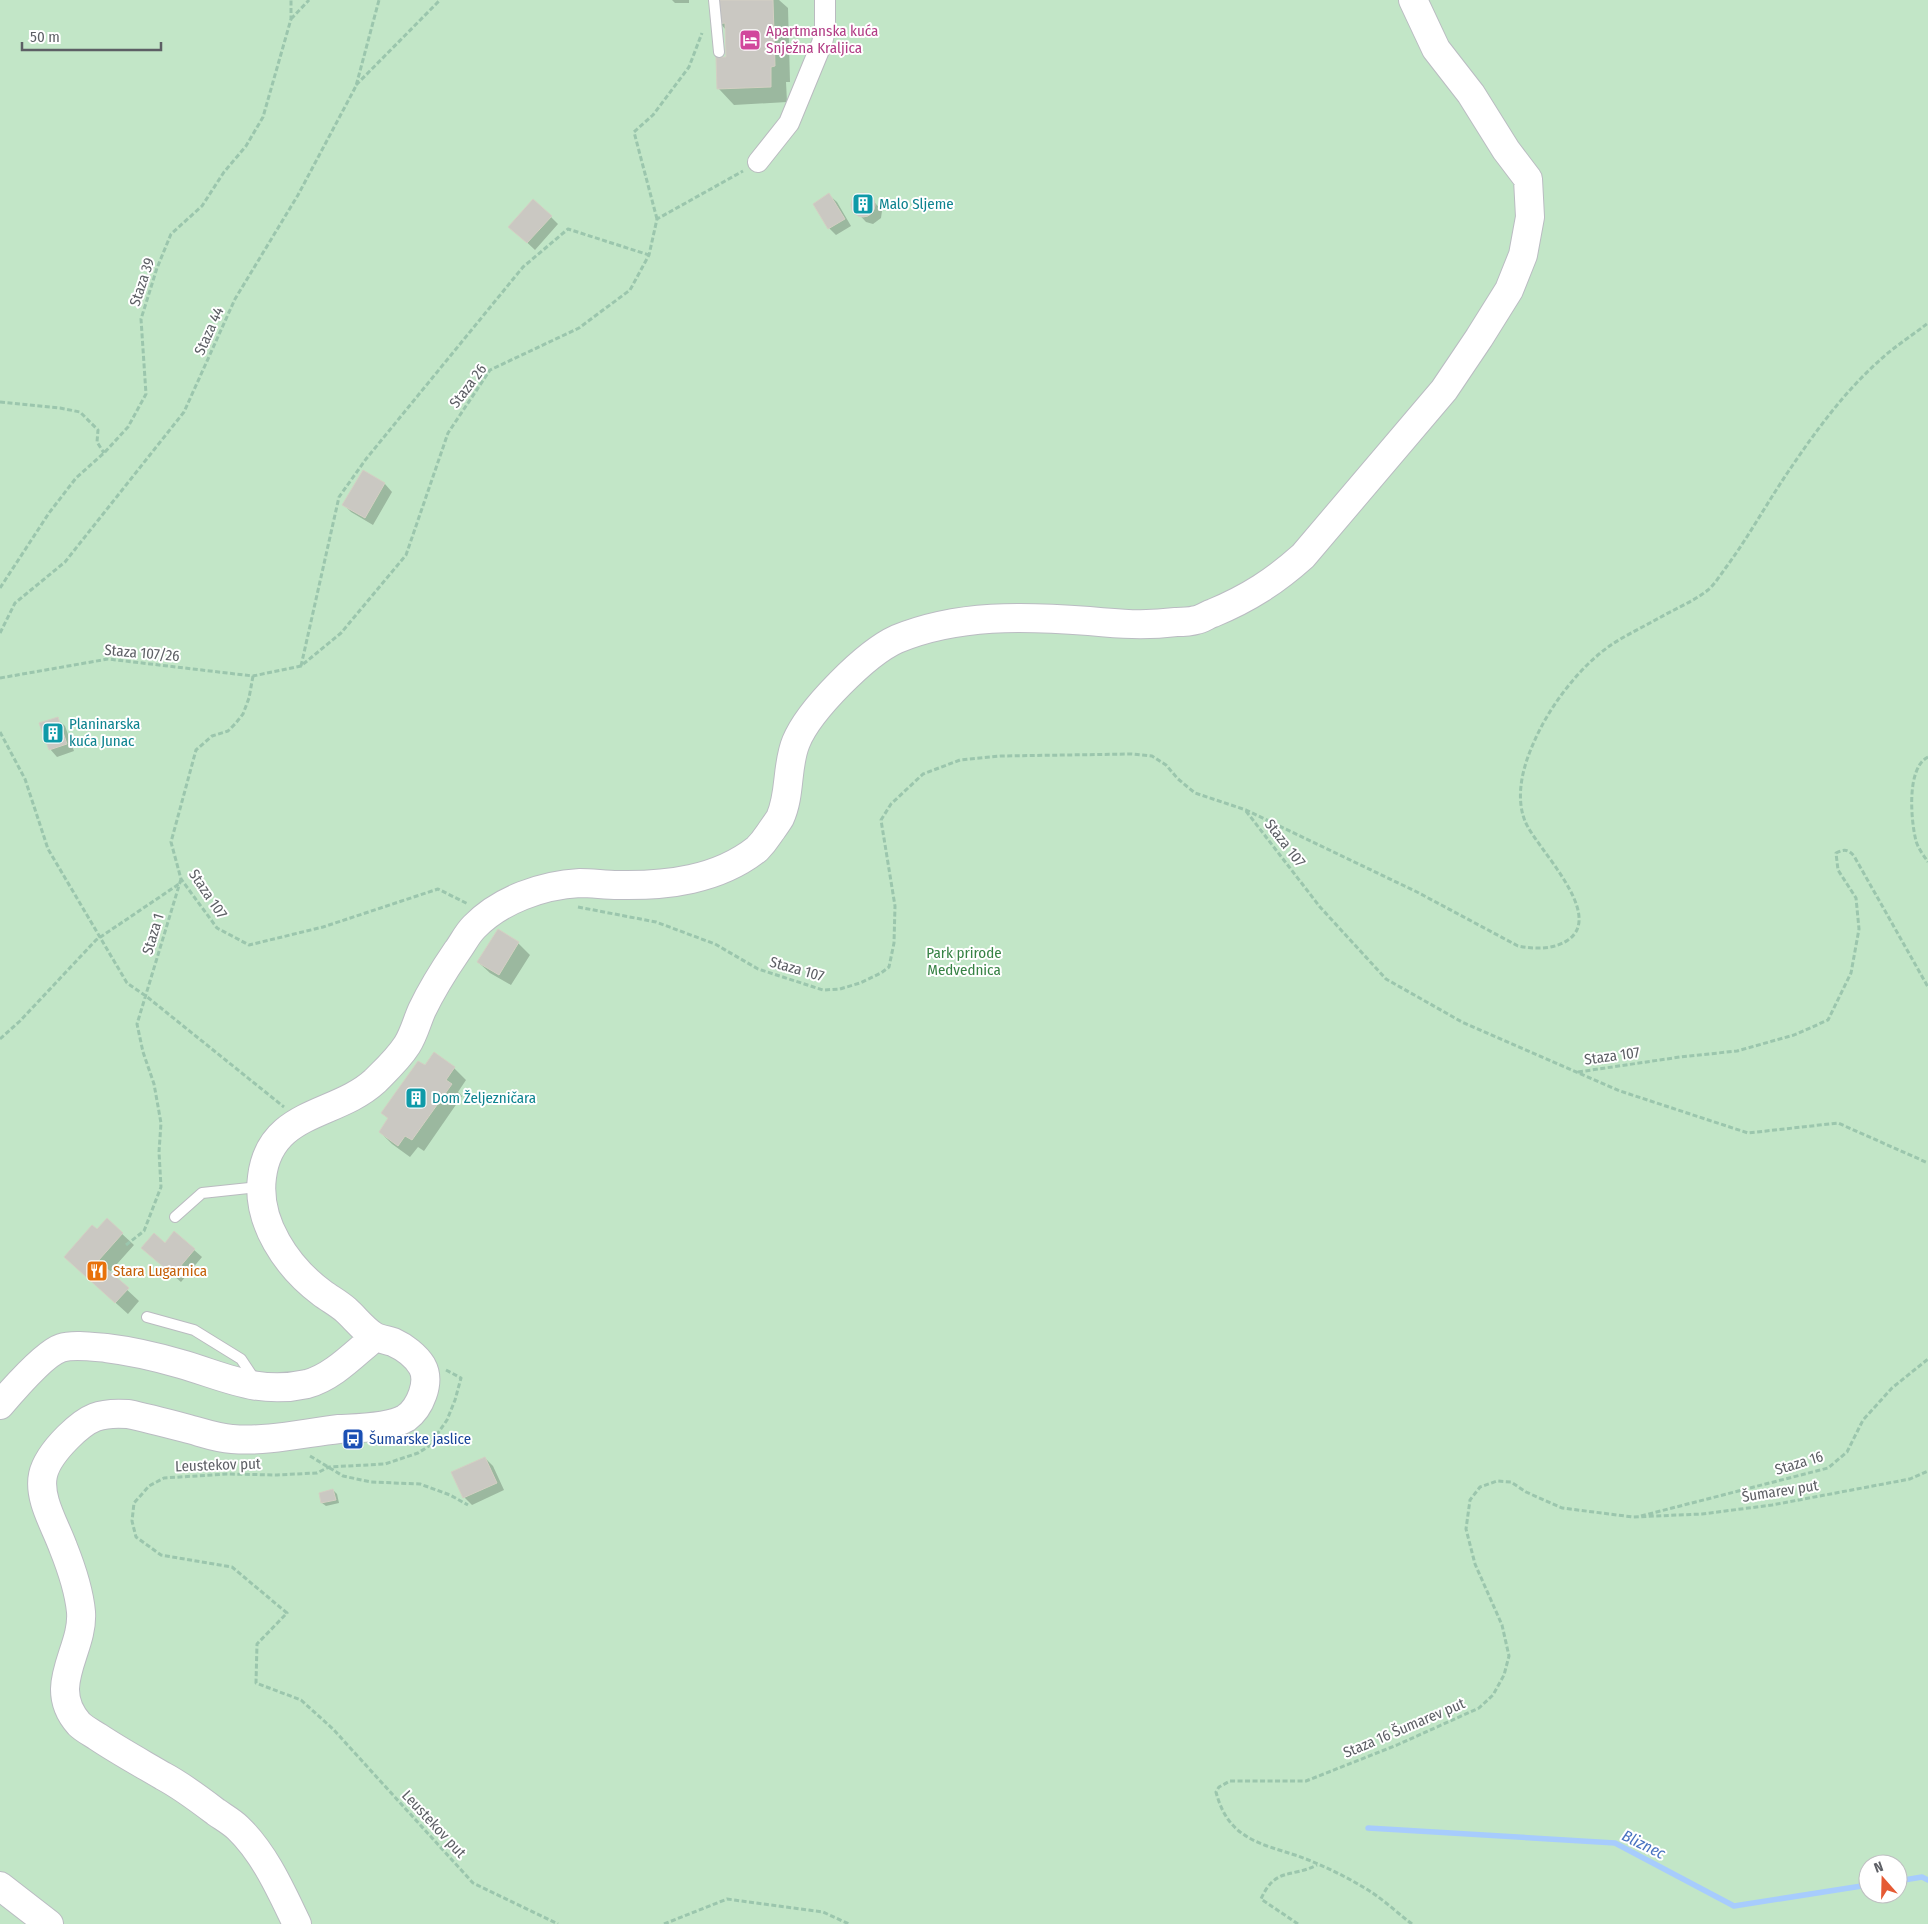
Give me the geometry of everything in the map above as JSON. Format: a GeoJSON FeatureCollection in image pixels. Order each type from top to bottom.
{"type":"FeatureCollection","features":[{"type":"Feature","properties":{"kind":"main road"},"geometry":{"type":"LineString","coordinates":[[297,1924],[275,1879],[251,1843],[237,1827],[166,1777],[122,1753],[80,1724],[70,1709],[65,1694],[65,1679],[82,1619],[80,1601],[70,1566],[45,1500],[43,1475],[47,1464],[65,1440],[89,1419],[101,1414],[128,1414],[226,1439],[247,1440],[369,1427],[406,1418],[413,1410],[421,1397],[427,1378],[420,1364],[407,1350],[393,1342],[375,1337],[351,1314],[304,1277],[291,1262],[274,1239],[269,1228],[261,1187],[263,1170],[270,1152],[281,1135],[300,1120],[345,1102],[370,1086],[391,1066],[410,1041],[423,1008],[441,974],[471,930],[497,908],[524,896],[549,888],[580,884],[640,885],[672,883],[699,878],[729,866],[760,846],[780,819],[786,799],[789,772],[796,740],[818,707],[847,675],[891,642],[936,625],[983,618],[1062,619],[1144,626],[1196,620],[1233,604],[1276,580],[1303,556],[1444,390],[1508,290],[1523,255],[1530,217],[1528,179],[1506,150],[1471,94],[1436,49],[1413,0]]}},
{"type":"Feature","properties":{"kind":"main road"},"geometry":{"type":"LineString","coordinates":[[0,1405],[40,1363],[60,1348],[91,1346],[124,1350],[181,1364],[237,1383],[268,1388],[307,1384],[320,1379],[332,1372],[375,1337]]}},
{"type":"Feature","properties":{"kind":"main road"},"geometry":{"type":"LineString","coordinates":[[0,1886],[48,1924]]}},
{"type":"Feature","properties":{"kind":"street"},"geometry":{"type":"LineString","coordinates":[[758,162],[790,123],[822,43],[825,30],[825,0]]}},
{"type":"Feature","properties":{"kind":"lane"},"geometry":{"type":"LineString","coordinates":[[714,0],[719,52]]}},
{"type":"Feature","properties":{"kind":"lane"},"geometry":{"type":"LineString","coordinates":[[175,1217],[202,1193],[261,1187]]}},
{"type":"Feature","properties":{"kind":"lane"},"geometry":{"type":"LineString","coordinates":[[147,1317],[194,1330],[241,1360],[260,1386]]}},
{"type":"Feature","properties":{"kind":"path","name":"Staza 39"},"geometry":{"type":"LineString","coordinates":[[0,588],[49,513],[76,478],[104,453],[128,427],[146,394],[141,320],[157,268],[171,234],[202,206],[224,172],[246,146],[263,116],[291,19],[291,0]]}},
{"type":"Feature","properties":{"kind":"path"},"geometry":{"type":"LineString","coordinates":[[291,19],[309,0]]}},
{"type":"Feature","properties":{"kind":"path","name":"Staza 44"},"geometry":{"type":"LineString","coordinates":[[0,633],[15,603],[65,562],[184,412],[235,299],[298,195],[356,86],[379,0]]}},
{"type":"Feature","properties":{"kind":"path"},"geometry":{"type":"LineString","coordinates":[[356,86],[440,0]]}},
{"type":"Feature","properties":{"kind":"path"},"geometry":{"type":"LineString","coordinates":[[716,16],[709,18],[689,67],[653,115],[634,132],[657,219],[758,162]]}},
{"type":"Feature","properties":{"kind":"path","name":"Staza 26"},"geometry":{"type":"LineString","coordinates":[[253,676],[300,666],[341,633],[406,555],[448,433],[490,370],[579,328],[630,290],[649,255],[657,219]]}},
{"type":"Feature","properties":{"kind":"path"},"geometry":{"type":"LineString","coordinates":[[300,666],[339,497],[366,459],[523,267],[568,229],[649,255]]}},
{"type":"Feature","properties":{"kind":"path"},"geometry":{"type":"LineString","coordinates":[[1246,810],[1417,892],[1518,946],[1536,950],[1569,940],[1576,933],[1578,926],[1573,896],[1557,867],[1542,850],[1525,822],[1521,806],[1522,777],[1534,742],[1548,715],[1576,676],[1610,646],[1709,589],[1745,542],[1787,473],[1839,402],[1881,359],[1928,323]]}},
{"type":"Feature","properties":{"kind":"path"},"geometry":{"type":"LineString","coordinates":[[0,402],[80,412],[98,430],[97,442],[104,453]]}},
{"type":"Feature","properties":{"kind":"path","name":"Staza 107/26"},"geometry":{"type":"LineString","coordinates":[[0,678],[108,659],[253,676]]}},
{"type":"Feature","properties":{"kind":"path","name":"Staza 107"},"geometry":{"type":"LineString","coordinates":[[253,676],[249,698],[235,724],[228,731],[212,736],[196,750],[171,842],[181,879],[217,928],[249,945],[323,928],[438,889],[466,902],[483,919]]}},
{"type":"Feature","properties":{"kind":"path"},"geometry":{"type":"LineString","coordinates":[[0,732],[25,779],[48,849],[127,983],[146,996],[300,1120]]}},
{"type":"Feature","properties":{"kind":"path","name":"Staza 107"},"geometry":{"type":"LineString","coordinates":[[577,907],[656,922],[715,944],[758,969],[823,990],[840,989],[881,973],[889,966],[894,943],[895,906],[881,820],[891,804],[923,774],[960,760],[1001,756],[1090,754],[1152,756],[1166,765],[1178,779],[1195,793],[1246,810],[1320,907],[1386,979],[1462,1022],[1578,1072],[1680,1057],[1737,1051],[1794,1035],[1828,1020],[1850,972],[1859,929],[1856,898],[1838,870],[1836,853],[1844,850],[1850,851],[1854,856],[1928,987]]}},
{"type":"Feature","properties":{"kind":"path"},"geometry":{"type":"LineString","coordinates":[[1928,757],[1922,760],[1916,769],[1912,806],[1916,843],[1928,862]]}},
{"type":"Feature","properties":{"kind":"path","name":"Staza 1"},"geometry":{"type":"LineString","coordinates":[[126,1245],[144,1231],[161,1187],[160,1123],[154,1084],[143,1052],[137,1024],[181,879]]}},
{"type":"Feature","properties":{"kind":"path"},"geometry":{"type":"LineString","coordinates":[[0,1039],[100,937],[180,884]]}},
{"type":"Feature","properties":{"kind":"path"},"geometry":{"type":"LineString","coordinates":[[1578,1072],[1620,1091],[1748,1133],[1838,1123],[1928,1163]]}},
{"type":"Feature","properties":{"kind":"path","name":"Staza 16"},"geometry":{"type":"LineString","coordinates":[[1633,1518],[1828,1468],[1847,1452],[1863,1420],[1892,1388],[1928,1359]]}},
{"type":"Feature","properties":{"kind":"path","name":"Leustekov put"},"geometry":{"type":"LineString","coordinates":[[427,1378],[447,1370],[460,1378],[455,1400],[447,1420],[429,1446],[418,1453],[386,1464],[329,1467],[317,1473],[278,1475],[227,1474],[164,1478],[149,1486],[134,1503],[132,1521],[136,1538],[161,1555],[232,1567],[287,1613],[257,1644],[256,1683],[302,1700],[333,1728],[473,1883],[558,1924]]}},
{"type":"Feature","properties":{"kind":"path"},"geometry":{"type":"LineString","coordinates":[[288,1436],[308,1455],[343,1476],[371,1482],[420,1484],[450,1495],[468,1505]]}},
{"type":"Feature","properties":{"kind":"path","name":"Šumarev put"},"geometry":{"type":"LineString","coordinates":[[1633,1518],[1702,1514],[1772,1505],[1878,1486],[1910,1479],[1928,1471]]}},
{"type":"Feature","properties":{"kind":"path","name":"Staza 16 Šumarev put"},"geometry":{"type":"LineString","coordinates":[[1412,1924],[1365,1888],[1318,1865],[1258,1844],[1239,1832],[1224,1811],[1217,1795],[1217,1789],[1223,1784],[1240,1780],[1306,1781],[1397,1745],[1479,1708],[1493,1695],[1504,1675],[1509,1656],[1502,1625],[1475,1564],[1468,1538],[1467,1518],[1470,1500],[1480,1486],[1496,1481],[1511,1482],[1526,1492],[1562,1508],[1633,1518]]}},
{"type":"Feature","properties":{"kind":"path"},"geometry":{"type":"LineString","coordinates":[[1298,1924],[1261,1899],[1266,1886],[1278,1876],[1307,1870],[1318,1865]]}},
{"type":"Feature","properties":{"kind":"path"},"geometry":{"type":"LineString","coordinates":[[664,1924],[727,1899],[823,1912],[849,1924]]}},
{"type":"Feature","properties":{"kind":"green space","name":"Park prirode Medvednica"},"geometry":{"type":"Polygon","coordinates":[[[0,0],[1928,0],[1928,1924],[0,1924],[0,0]]]}},
{"type":"Feature","properties":{"kind":"building","name":"Apartmanska kuća Snježna Kraljica"},"geometry":{"type":"Polygon","coordinates":[[[717,0],[773,0],[775,66],[771,67],[771,87],[717,89],[716,57],[726,57],[725,23],[718,24],[717,0]]]}},
{"type":"Feature","properties":{"kind":"building"},"geometry":{"type":"Polygon","coordinates":[[[829,193],[845,219],[828,229],[813,204],[829,193]]]}},
{"type":"Feature","properties":{"kind":"building","name":"Malo Sljeme"},"geometry":{"type":"Polygon","coordinates":[[[863,193],[871,197],[875,205],[871,213],[863,217],[855,213],[851,205],[855,197],[863,193]]]}},
{"type":"Feature","properties":{"kind":"building"},"geometry":{"type":"Polygon","coordinates":[[[533,199],[552,216],[527,243],[508,227],[533,199]]]}},
{"type":"Feature","properties":{"kind":"building"},"geometry":{"type":"Polygon","coordinates":[[[363,470],[385,483],[365,518],[342,505],[363,470]]]}},
{"type":"Feature","properties":{"kind":"building","name":"Planinarska kuća Junac"},"geometry":{"type":"Polygon","coordinates":[[[58,717],[67,744],[49,750],[39,723],[58,717]]]}},
{"type":"Feature","properties":{"kind":"building"},"geometry":{"type":"Polygon","coordinates":[[[498,929],[519,942],[499,975],[477,962],[498,929]]]}},
{"type":"Feature","properties":{"kind":"building","name":"Dom Željezničara"},"geometry":{"type":"Polygon","coordinates":[[[434,1052],[455,1067],[446,1080],[452,1084],[412,1140],[405,1136],[398,1146],[379,1132],[388,1118],[381,1113],[418,1061],[425,1065],[434,1052]]]}},
{"type":"Feature","properties":{"kind":"building"},"geometry":{"type":"Polygon","coordinates":[[[107,1218],[123,1233],[98,1261],[129,1288],[115,1303],[64,1257],[92,1225],[97,1229],[107,1218]]]}},
{"type":"Feature","properties":{"kind":"building"},"geometry":{"type":"Polygon","coordinates":[[[174,1231],[195,1249],[173,1275],[141,1248],[154,1233],[165,1243],[174,1231]]]}},
{"type":"Feature","properties":{"kind":"building"},"geometry":{"type":"Polygon","coordinates":[[[485,1457],[497,1483],[463,1498],[451,1472],[485,1457]]]}},
{"type":"Feature","properties":{"kind":"building"},"geometry":{"type":"Polygon","coordinates":[[[333,1489],[336,1500],[321,1503],[319,1493],[333,1489]]]}},
{"type":"Feature","properties":{"kind":"waterway","name":"Bliznec"},"geometry":{"type":"LineString","coordinates":[[1368,1828],[1615,1843],[1734,1906],[1858,1887]]}},
{"type":"Feature","properties":{"kind":"waterway","name":"Bliznec"},"geometry":{"type":"LineString","coordinates":[[1908,1879],[1922,1877],[1928,1880]]}},
{"type":"Feature","properties":{"kind":"place","name":"Apartmanska kuća Snježna Kraljica"},"geometry":{"type":"Point","coordinates":[750,40]}},
{"type":"Feature","properties":{"kind":"place","name":"Malo Sljeme"},"geometry":{"type":"Point","coordinates":[863,204]}},
{"type":"Feature","properties":{"kind":"place","name":"Planinarska kuća Junac"},"geometry":{"type":"Point","coordinates":[53,733]}},
{"type":"Feature","properties":{"kind":"place","name":"Dom Željezničara"},"geometry":{"type":"Point","coordinates":[416,1098]}},
{"type":"Feature","properties":{"kind":"place","name":"Stara Lugarnica"},"geometry":{"type":"Point","coordinates":[97,1271]}},
{"type":"Feature","properties":{"kind":"place","name":"Šumarske jaslice"},"geometry":{"type":"Point","coordinates":[353,1439]}}]}
